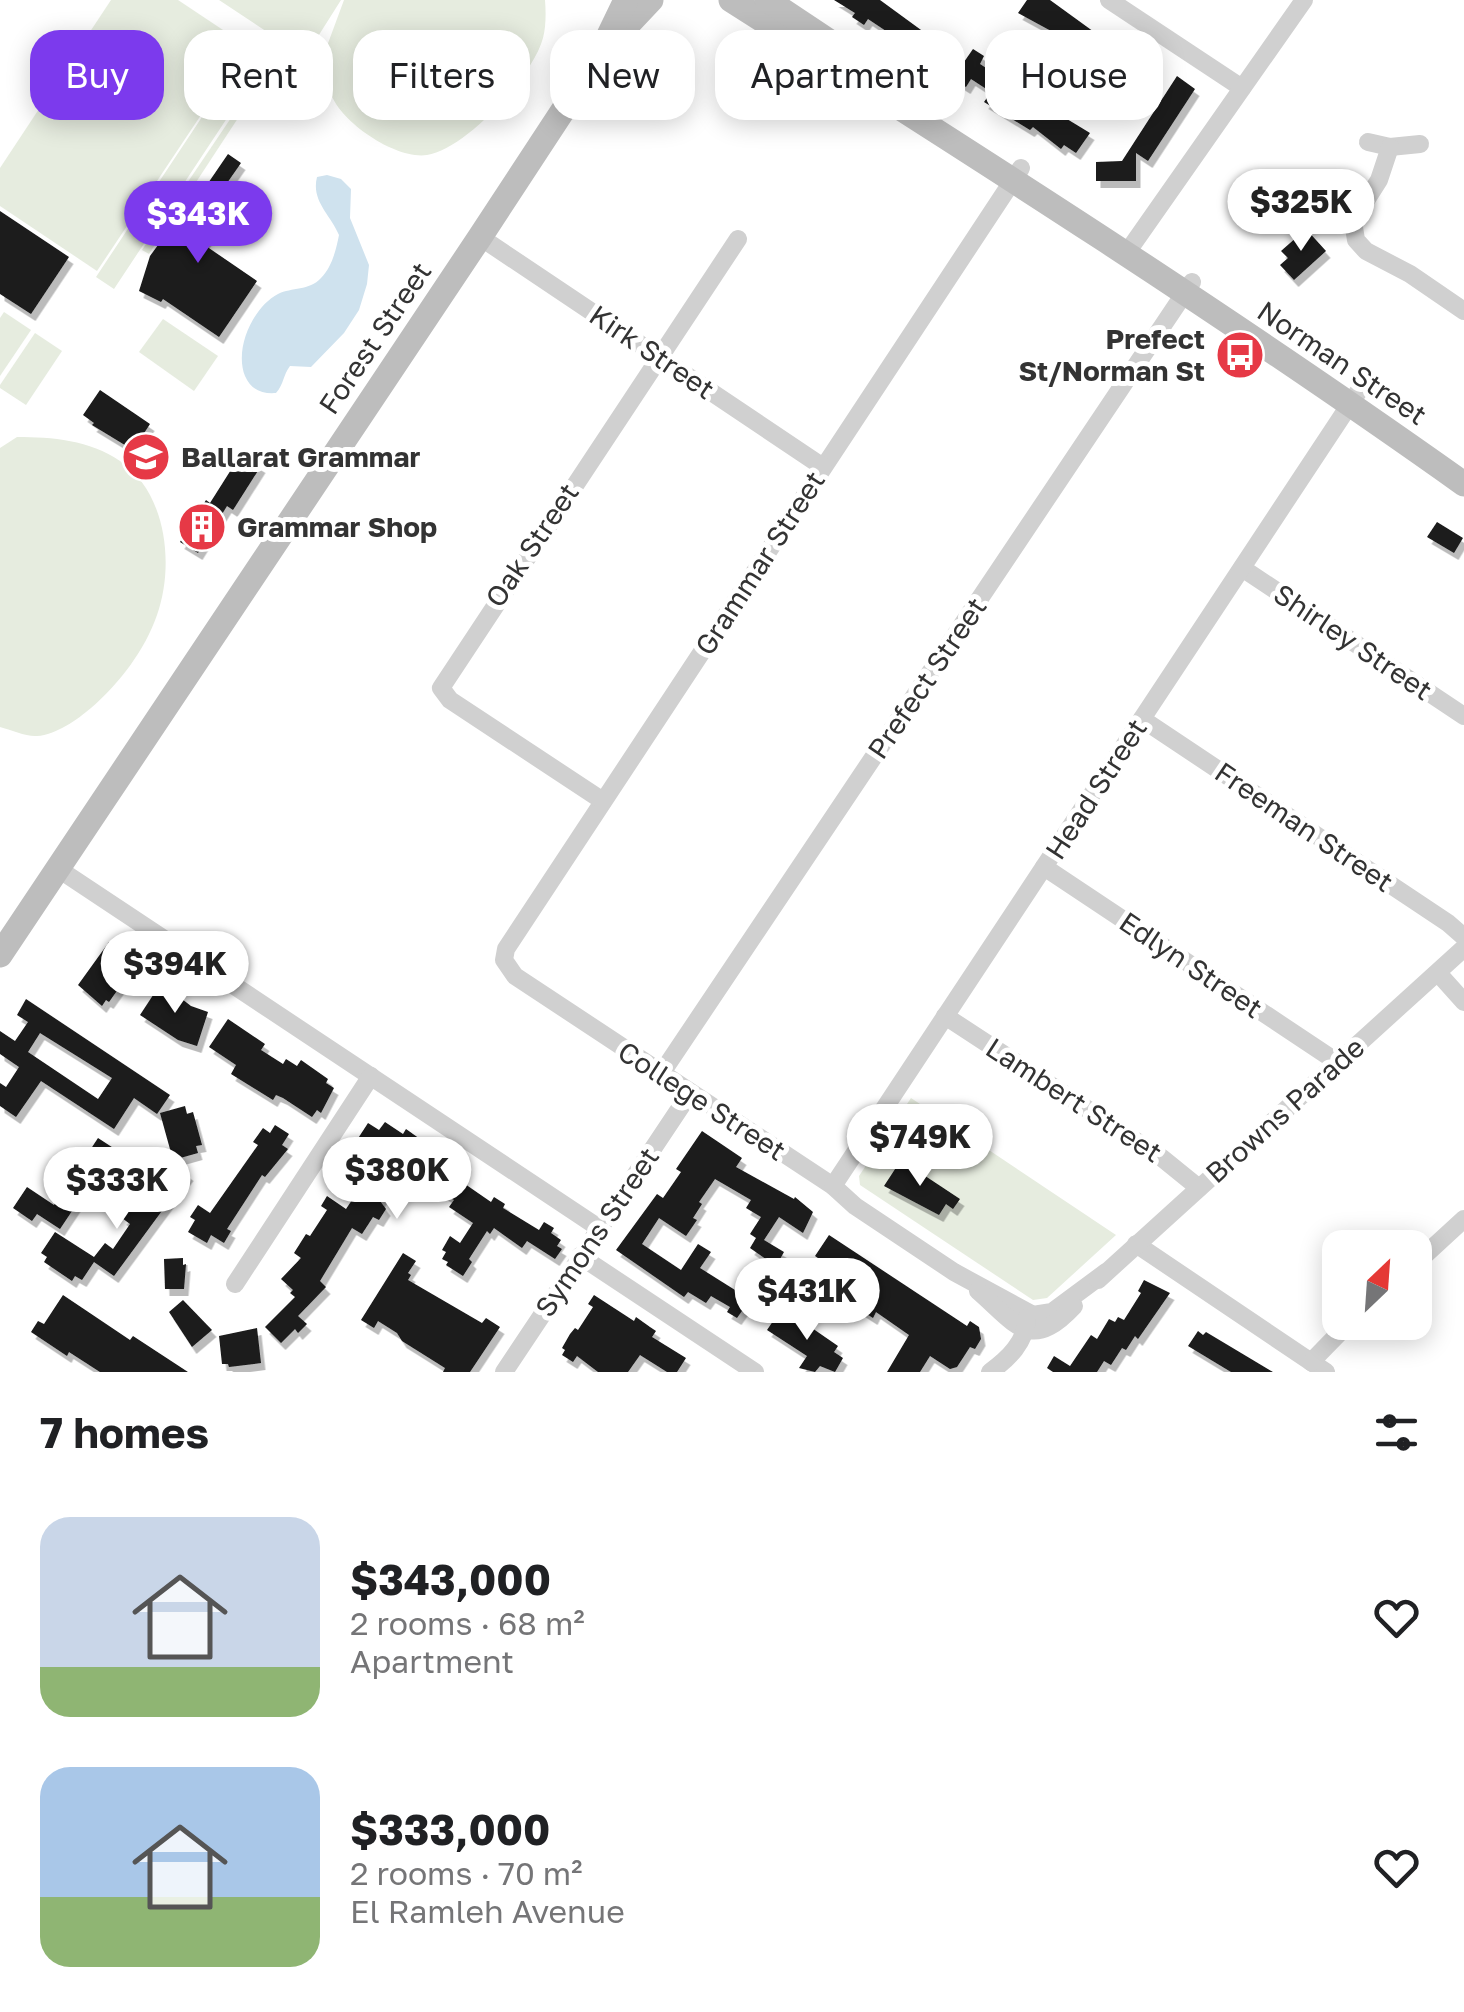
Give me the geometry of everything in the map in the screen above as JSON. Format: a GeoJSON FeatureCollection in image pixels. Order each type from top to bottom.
{"type":"FeatureCollection","features":[{"type":"Feature","properties":{"kind":"main road","name":"Forest Street"},"geometry":{"type":"LineString","coordinates":[[612,30],[626,0]]}},
{"type":"Feature","properties":{"kind":"main road","name":"Forest Street"},"geometry":{"type":"LineString","coordinates":[[623,30],[651,0]]}},
{"type":"Feature","properties":{"kind":"main road","name":"Norman Street"},"geometry":{"type":"LineString","coordinates":[[730,0],[1017,174]]}},
{"type":"Feature","properties":{"kind":"main road","name":"Norman Street"},"geometry":{"type":"LineString","coordinates":[[767,0],[1017,174],[1355,398],[1464,463]]}},
{"type":"Feature","properties":{"kind":"main road","name":"Forest Street"},"geometry":{"type":"LineString","coordinates":[[0,954],[557,120]]}},
{"type":"Feature","properties":{"kind":"main road","name":"Norman Street"},"geometry":{"type":"LineString","coordinates":[[1355,398],[1464,484]]}},
{"type":"Feature","properties":{"kind":"street"},"geometry":{"type":"LineString","coordinates":[[1109,0],[1242,88]]}},
{"type":"Feature","properties":{"kind":"street"},"geometry":{"type":"LineString","coordinates":[[1130,249],[1304,0]]}},
{"type":"Feature","properties":{"kind":"street"},"geometry":{"type":"LineString","coordinates":[[1368,142],[1390,147],[1420,144]]}},
{"type":"Feature","properties":{"kind":"street"},"geometry":{"type":"LineString","coordinates":[[1390,147],[1379,180],[1354,219],[1356,240],[1363,249],[1410,274],[1464,311]]}},
{"type":"Feature","properties":{"kind":"street","name":"Grammar Street"},"geometry":{"type":"LineString","coordinates":[[504,960],[506,948],[1017,174]]}},
{"type":"Feature","properties":{"kind":"street","name":"Kirk Street"},"geometry":{"type":"LineString","coordinates":[[480,237],[823,468]]}},
{"type":"Feature","properties":{"kind":"street","name":"Oak Street"},"geometry":{"type":"LineString","coordinates":[[604,801],[436,689],[738,239]]}},
{"type":"Feature","properties":{"kind":"street","name":"Prefect Street"},"geometry":{"type":"LineString","coordinates":[[661,1074],[1189,288]]}},
{"type":"Feature","properties":{"kind":"street","name":"Head Street"},"geometry":{"type":"LineString","coordinates":[[833,1186],[1355,398]]}},
{"type":"Feature","properties":{"kind":"street","name":"Shirley Street"},"geometry":{"type":"LineString","coordinates":[[1242,568],[1464,716]]}},
{"type":"Feature","properties":{"kind":"street","name":"Freeman Street"},"geometry":{"type":"LineString","coordinates":[[1142,719],[1448,922],[1464,937]]}},
{"type":"Feature","properties":{"kind":"street","name":"Edlyn Street"},"geometry":{"type":"LineString","coordinates":[[1044,867],[1338,1062]]}},
{"type":"Feature","properties":{"kind":"street"},"geometry":{"type":"LineString","coordinates":[[56,868],[599,1228]]}},
{"type":"Feature","properties":{"kind":"street","name":"Browns Parade"},"geometry":{"type":"LineString","coordinates":[[989,1372],[1008,1357],[1023,1322],[1038,1332],[1056,1325],[1136,1244],[1464,948]]}},
{"type":"Feature","properties":{"kind":"street","name":"College Street"},"geometry":{"type":"LineString","coordinates":[[504,960],[515,976],[833,1186],[855,1206],[954,1272],[996,1292],[1023,1322]]}},
{"type":"Feature","properties":{"kind":"street"},"geometry":{"type":"LineString","coordinates":[[1438,973],[1464,1002]]}},
{"type":"Feature","properties":{"kind":"street","name":"Lambert Street"},"geometry":{"type":"LineString","coordinates":[[946,1016],[1162,1158],[1199,1188]]}},
{"type":"Feature","properties":{"kind":"street"},"geometry":{"type":"LineString","coordinates":[[235,1284],[370,1076]]}},
{"type":"Feature","properties":{"kind":"street","name":"Symons Street"},"geometry":{"type":"LineString","coordinates":[[504,1372],[690,1093]]}},
{"type":"Feature","properties":{"kind":"street"},"geometry":{"type":"LineString","coordinates":[[1432,1248],[1464,1219]]}},
{"type":"Feature","properties":{"kind":"street"},"geometry":{"type":"LineString","coordinates":[[1136,1244],[1318,1367],[1337,1340]]}},
{"type":"Feature","properties":{"kind":"street"},"geometry":{"type":"LineString","coordinates":[[580,1256],[756,1372]]}},
{"type":"Feature","properties":{"kind":"shaded area"},"geometry":{"type":"Polygon","coordinates":[[[111,0],[178,0],[223,30],[184,30],[184,120],[198,120],[97,271],[0,206],[0,168],[32,120],[164,120],[164,30],[91,30],[111,0]]]}},
{"type":"Feature","properties":{"kind":"shaded area"},"geometry":{"type":"Polygon","coordinates":[[[219,0],[341,0],[322,30],[264,30],[219,0]]]}},
{"type":"Feature","properties":{"kind":"shaded area"},"geometry":{"type":"Polygon","coordinates":[[[344,0],[545,0],[543,38],[530,65],[530,30],[353,30],[353,120],[483,120],[443,150],[414,155],[385,145],[356,126],[335,103],[333,30],[344,0]]]}},
{"type":"Feature","properties":{"kind":"shaded area"},"geometry":{"type":"Polygon","coordinates":[[[200,120],[226,120],[114,289],[96,277],[200,120]]]}},
{"type":"Feature","properties":{"kind":"shaded area"},"geometry":{"type":"Polygon","coordinates":[[[230,120],[237,120],[149,254],[142,250],[230,120]]]}},
{"type":"Feature","properties":{"kind":"shaded area"},"geometry":{"type":"Polygon","coordinates":[[[4,312],[31,330],[0,376],[0,318],[4,312]]]}},
{"type":"Feature","properties":{"kind":"shaded area"},"geometry":{"type":"Polygon","coordinates":[[[163,319],[218,356],[194,391],[139,352],[163,319]]]}},
{"type":"Feature","properties":{"kind":"shaded area"},"geometry":{"type":"Polygon","coordinates":[[[35,333],[62,351],[26,405],[0,385],[35,333]]]}},
{"type":"Feature","properties":{"kind":"shaded area"},"geometry":{"type":"Polygon","coordinates":[[[17,437],[70,441],[96,448],[120,461],[148,491],[157,510],[165,552],[157,615],[130,666],[80,717],[59,730],[37,736],[0,727],[0,448],[17,437]]]}},
{"type":"Feature","properties":{"kind":"shaded area"},"geometry":{"type":"Polygon","coordinates":[[[911,1098],[1116,1235],[1047,1298],[1033,1300],[860,1185],[859,1176],[911,1098]]]}},
{"type":"Feature","properties":{"kind":"water"},"geometry":{"type":"Polygon","coordinates":[[[317,177],[341,179],[351,189],[350,218],[369,265],[367,284],[359,310],[344,333],[311,367],[290,366],[276,393],[262,392],[250,385],[245,376],[244,342],[254,319],[269,300],[316,282],[331,264],[339,235],[319,200],[316,186],[317,177]]]}},
{"type":"Feature","properties":{"kind":"building"},"geometry":{"type":"Polygon","coordinates":[[[834,0],[880,0],[921,30],[884,30],[868,19],[864,25],[852,17],[855,13],[834,0]]]}},
{"type":"Feature","properties":{"kind":"building"},"geometry":{"type":"Polygon","coordinates":[[[1027,0],[1050,0],[1091,30],[1049,30],[1018,13],[1027,0]]]}},
{"type":"Feature","properties":{"kind":"building"},"geometry":{"type":"Polygon","coordinates":[[[973,49],[984,56],[980,64],[985,67],[985,88],[971,79],[966,87],[965,61],[973,49]]]}},
{"type":"Feature","properties":{"kind":"building"},"geometry":{"type":"Polygon","coordinates":[[[1177,76],[1195,89],[1148,161],[1136,153],[1136,181],[1096,181],[1096,162],[1122,161],[1149,120],[1163,120],[1163,98],[1177,76]]]}},
{"type":"Feature","properties":{"kind":"building"},"geometry":{"type":"Polygon","coordinates":[[[1014,120],[1069,120],[1090,133],[1076,153],[1064,145],[1061,149],[1033,127],[1030,130],[1014,120]]]}},
{"type":"Feature","properties":{"kind":"building"},"geometry":{"type":"Polygon","coordinates":[[[228,154],[241,163],[197,226],[210,235],[203,244],[257,281],[219,337],[163,299],[161,302],[139,291],[150,256],[161,241],[182,225],[177,222],[186,208],[189,211],[228,154]]]}},
{"type":"Feature","properties":{"kind":"building"},"geometry":{"type":"Polygon","coordinates":[[[0,211],[69,257],[31,314],[0,294],[0,211]]]}},
{"type":"Feature","properties":{"kind":"building"},"geometry":{"type":"Polygon","coordinates":[[[1306,229],[1326,251],[1294,280],[1280,265],[1288,258],[1281,251],[1306,229]]]}},
{"type":"Feature","properties":{"kind":"building"},"geometry":{"type":"Polygon","coordinates":[[[100,390],[150,424],[133,450],[92,425],[83,415],[100,390]]]}},
{"type":"Feature","properties":{"kind":"building"},"geometry":{"type":"Polygon","coordinates":[[[241,454],[261,466],[233,510],[227,506],[198,553],[180,542],[241,454]]]}},
{"type":"Feature","properties":{"kind":"building"},"geometry":{"type":"Polygon","coordinates":[[[1437,522],[1463,538],[1454,553],[1427,537],[1437,522]]]}},
{"type":"Feature","properties":{"kind":"building"},"geometry":{"type":"Polygon","coordinates":[[[109,942],[135,959],[136,964],[102,1006],[78,985],[109,942]]]}},
{"type":"Feature","properties":{"kind":"building"},"geometry":{"type":"Polygon","coordinates":[[[161,983],[191,1006],[208,1012],[197,1046],[178,1040],[140,1015],[161,983]]]}},
{"type":"Feature","properties":{"kind":"building"},"geometry":{"type":"Polygon","coordinates":[[[26,999],[170,1095],[157,1114],[134,1098],[114,1129],[41,1081],[16,1117],[0,1106],[0,1083],[6,1087],[19,1067],[0,1054],[0,1031],[15,1041],[28,1022],[17,1015],[26,999]],[[40,1033],[28,1052],[98,1099],[112,1078],[40,1033]]]}},
{"type":"Feature","properties":{"kind":"building"},"geometry":{"type":"Polygon","coordinates":[[[228,1019],[265,1044],[261,1050],[283,1064],[286,1059],[297,1066],[301,1060],[328,1079],[326,1083],[334,1088],[321,1113],[317,1110],[312,1117],[283,1098],[276,1095],[273,1100],[231,1074],[236,1065],[209,1047],[228,1019]]]}},
{"type":"Feature","properties":{"kind":"building"},"geometry":{"type":"Polygon","coordinates":[[[185,1106],[187,1114],[193,1112],[202,1145],[196,1146],[198,1153],[173,1160],[160,1113],[185,1106]]]}},
{"type":"Feature","properties":{"kind":"building"},"geometry":{"type":"Polygon","coordinates":[[[385,1122],[420,1139],[413,1150],[438,1167],[441,1162],[452,1168],[449,1173],[491,1202],[494,1197],[505,1204],[503,1208],[539,1230],[544,1222],[554,1228],[551,1233],[561,1240],[557,1246],[562,1249],[555,1259],[527,1241],[522,1248],[494,1228],[490,1234],[487,1231],[463,1276],[446,1265],[448,1262],[442,1259],[446,1252],[442,1250],[450,1236],[460,1243],[473,1223],[449,1207],[454,1200],[401,1168],[380,1201],[386,1209],[379,1220],[373,1217],[362,1234],[352,1228],[320,1281],[326,1287],[298,1316],[307,1324],[298,1333],[295,1329],[281,1343],[265,1327],[295,1297],[281,1279],[301,1258],[294,1253],[327,1210],[321,1206],[327,1196],[346,1209],[368,1176],[373,1179],[386,1159],[357,1140],[368,1123],[379,1130],[385,1122]]]}},
{"type":"Feature","properties":{"kind":"building"},"geometry":{"type":"Polygon","coordinates":[[[275,1125],[289,1134],[282,1145],[288,1149],[265,1177],[262,1175],[227,1229],[231,1231],[224,1243],[211,1235],[207,1243],[188,1232],[195,1220],[190,1217],[198,1205],[210,1213],[258,1145],[253,1142],[263,1128],[270,1133],[275,1125]]]}},
{"type":"Feature","properties":{"kind":"building"},"geometry":{"type":"Polygon","coordinates":[[[702,1131],[742,1158],[736,1167],[795,1197],[813,1212],[803,1233],[779,1217],[764,1240],[784,1252],[776,1266],[750,1248],[756,1238],[750,1234],[761,1217],[746,1208],[751,1200],[715,1179],[699,1202],[702,1204],[693,1218],[697,1220],[686,1236],[659,1218],[642,1244],[681,1270],[698,1244],[711,1252],[700,1268],[735,1290],[741,1280],[764,1294],[756,1306],[753,1304],[749,1311],[744,1308],[737,1318],[727,1312],[730,1307],[711,1296],[706,1303],[688,1292],[684,1297],[616,1250],[657,1194],[663,1198],[681,1172],[676,1169],[702,1131]]]}},
{"type":"Feature","properties":{"kind":"building"},"geometry":{"type":"Polygon","coordinates":[[[98,1138],[121,1153],[114,1164],[103,1162],[88,1185],[94,1193],[87,1204],[80,1199],[60,1229],[37,1214],[32,1221],[13,1208],[27,1187],[54,1205],[98,1138]]]}},
{"type":"Feature","properties":{"kind":"building"},"geometry":{"type":"Polygon","coordinates":[[[170,1160],[189,1174],[114,1276],[94,1262],[82,1280],[75,1276],[72,1281],[44,1262],[47,1257],[41,1253],[55,1232],[94,1257],[105,1243],[113,1249],[130,1224],[122,1218],[144,1194],[148,1197],[170,1160]]]}},
{"type":"Feature","properties":{"kind":"building"},"geometry":{"type":"Polygon","coordinates":[[[901,1160],[960,1199],[953,1209],[946,1204],[939,1215],[884,1186],[901,1160]]]}},
{"type":"Feature","properties":{"kind":"building"},"geometry":{"type":"Polygon","coordinates":[[[829,1235],[967,1326],[970,1321],[979,1327],[981,1339],[975,1349],[970,1347],[957,1367],[950,1369],[930,1356],[920,1372],[887,1372],[909,1335],[876,1312],[873,1318],[817,1282],[828,1265],[815,1256],[829,1235]]]}},
{"type":"Feature","properties":{"kind":"building"},"geometry":{"type":"Polygon","coordinates":[[[403,1253],[416,1261],[408,1280],[482,1323],[486,1318],[500,1327],[470,1372],[443,1372],[445,1368],[402,1341],[397,1333],[378,1321],[374,1328],[361,1320],[403,1253]]]}},
{"type":"Feature","properties":{"kind":"building"},"geometry":{"type":"Polygon","coordinates":[[[183,1258],[184,1289],[165,1289],[164,1259],[183,1258]]]}},
{"type":"Feature","properties":{"kind":"building"},"geometry":{"type":"Polygon","coordinates":[[[1144,1280],[1170,1293],[1138,1339],[1135,1336],[1126,1350],[1122,1348],[1111,1365],[1104,1361],[1097,1372],[1053,1372],[1047,1368],[1054,1356],[1070,1366],[1091,1335],[1097,1339],[1109,1319],[1124,1320],[1141,1293],[1138,1291],[1144,1280]]]}},
{"type":"Feature","properties":{"kind":"building"},"geometry":{"type":"Polygon","coordinates":[[[63,1295],[130,1340],[133,1336],[188,1372],[100,1372],[69,1352],[67,1356],[31,1332],[38,1321],[44,1324],[63,1295]]]}},
{"type":"Feature","properties":{"kind":"building"},"geometry":{"type":"Polygon","coordinates":[[[594,1295],[634,1321],[636,1317],[656,1331],[652,1337],[686,1358],[677,1372],[667,1372],[640,1355],[628,1372],[598,1372],[577,1356],[573,1362],[562,1355],[570,1334],[575,1328],[578,1330],[593,1307],[588,1304],[594,1295]]]}},
{"type":"Feature","properties":{"kind":"building"},"geometry":{"type":"Polygon","coordinates":[[[183,1300],[212,1330],[192,1347],[169,1312],[183,1300]]]}},
{"type":"Feature","properties":{"kind":"building"},"geometry":{"type":"Polygon","coordinates":[[[780,1311],[794,1320],[796,1317],[838,1346],[834,1352],[843,1358],[835,1372],[820,1366],[815,1372],[799,1368],[807,1356],[767,1330],[780,1311]]]}},
{"type":"Feature","properties":{"kind":"building"},"geometry":{"type":"Polygon","coordinates":[[[257,1328],[261,1363],[229,1367],[222,1364],[219,1336],[257,1328]]]}},
{"type":"Feature","properties":{"kind":"building"},"geometry":{"type":"Polygon","coordinates":[[[1198,1331],[1273,1372],[1231,1372],[1188,1346],[1198,1331]]]}},
{"type":"Feature","properties":{"kind":"place","name":"Prefect St/Norman St"},"geometry":{"type":"Point","coordinates":[1240,355]}},
{"type":"Feature","properties":{"kind":"place","name":"Ballarat Grammar"},"geometry":{"type":"Point","coordinates":[146,457]}},
{"type":"Feature","properties":{"kind":"place","name":"Grammar Shop"},"geometry":{"type":"Point","coordinates":[202,527]}}]}
